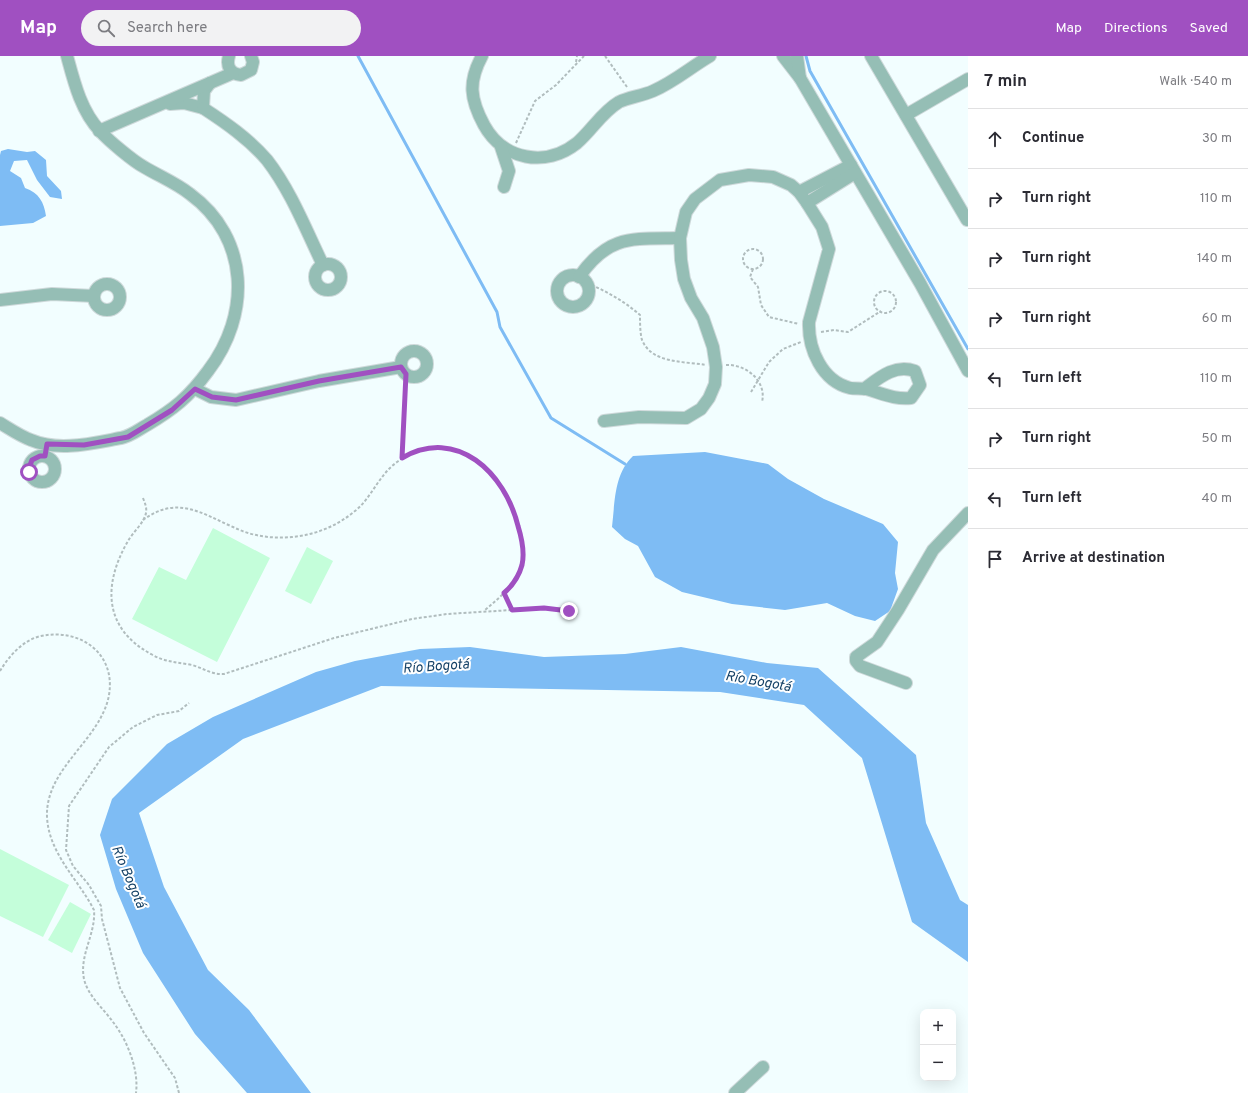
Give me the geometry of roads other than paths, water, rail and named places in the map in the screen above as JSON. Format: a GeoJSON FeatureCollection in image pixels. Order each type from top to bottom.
{"type":"FeatureCollection","features":[{"type":"Feature","properties":{"kind":"street"},"geometry":{"type":"LineString","coordinates":[[0,423],[32,441],[47,444],[84,445],[128,437],[172,410],[195,389],[215,362],[228,336],[236,315],[238,272],[233,252],[223,230],[209,211],[191,194],[142,166],[99,131],[83,106],[73,81],[67,56]]}},
{"type":"Feature","properties":{"kind":"street"},"geometry":{"type":"LineString","coordinates":[[229,56],[228,66],[233,73]]}},
{"type":"Feature","properties":{"kind":"street"},"geometry":{"type":"LineString","coordinates":[[99,131],[233,73],[241,75],[248,73],[253,66],[251,56]]}},
{"type":"Feature","properties":{"kind":"street"},"geometry":{"type":"LineString","coordinates":[[482,56],[474,71],[472,93],[477,112],[484,125],[506,149],[528,158]]}},
{"type":"Feature","properties":{"kind":"street"},"geometry":{"type":"LineString","coordinates":[[509,171],[528,158],[558,154],[576,144],[590,131],[603,114],[619,102],[635,98],[673,81],[691,67],[710,56]]}},
{"type":"Feature","properties":{"kind":"street"},"geometry":{"type":"LineString","coordinates":[[783,56],[800,78],[920,283],[968,371]]}},
{"type":"Feature","properties":{"kind":"street"},"geometry":{"type":"LineString","coordinates":[[797,56],[800,78]]}},
{"type":"Feature","properties":{"kind":"street"},"geometry":{"type":"LineString","coordinates":[[871,56],[967,220]]}},
{"type":"Feature","properties":{"kind":"street"},"geometry":{"type":"LineString","coordinates":[[906,115],[968,79]]}},
{"type":"Feature","properties":{"kind":"street"},"geometry":{"type":"LineString","coordinates":[[203,108],[204,91],[210,83]]}},
{"type":"Feature","properties":{"kind":"street"},"geometry":{"type":"LineString","coordinates":[[155,107],[184,103],[203,108],[238,132],[267,161],[290,198],[323,265]]}},
{"type":"Feature","properties":{"kind":"street"},"geometry":{"type":"LineString","coordinates":[[504,187],[509,171],[506,149]]}},
{"type":"Feature","properties":{"kind":"street"},"geometry":{"type":"LineString","coordinates":[[800,192],[853,169]]}},
{"type":"Feature","properties":{"kind":"street"},"geometry":{"type":"LineString","coordinates":[[807,203],[853,169]]}},
{"type":"Feature","properties":{"kind":"street"},"geometry":{"type":"LineString","coordinates":[[604,420],[639,417],[686,418],[701,409],[709,398],[715,384],[716,367],[713,347],[706,325],[691,298],[684,279],[680,238],[686,212],[695,198],[720,180],[749,175],[773,177],[791,185],[800,192],[822,227],[829,249],[809,334],[823,371],[835,382],[850,388],[864,389]]}},
{"type":"Feature","properties":{"kind":"street"},"geometry":{"type":"LineString","coordinates":[[582,280],[590,261],[606,248],[621,242],[680,238]]}},
{"type":"Feature","properties":{"kind":"street"},"geometry":{"type":"LineString","coordinates":[[0,300],[52,294],[94,296]]}},
{"type":"Feature","properties":{"kind":"street"},"geometry":{"type":"LineString","coordinates":[[195,389],[212,397],[236,400],[319,381],[404,371]]}},
{"type":"Feature","properties":{"kind":"street"},"geometry":{"type":"LineString","coordinates":[[45,456],[47,444]]}},
{"type":"Feature","properties":{"kind":"street"},"geometry":{"type":"LineString","coordinates":[[906,683],[860,666],[856,661],[856,657],[876,642],[898,610],[933,550],[968,513]]}},
{"type":"Feature","properties":{"kind":"street"},"geometry":{"type":"LineString","coordinates":[[735,1093],[763,1067]]}},
{"type":"Feature","properties":{"kind":"water"},"geometry":{"type":"Polygon","coordinates":[[[8,149],[27,152],[35,151],[46,160],[47,176],[61,191],[62,199],[50,197],[37,180],[27,160],[14,161],[10,171],[21,178],[25,188],[37,195],[44,206],[46,216],[33,223],[0,226],[0,155],[1,151],[8,149]]]}},
{"type":"Feature","properties":{"kind":"water"},"geometry":{"type":"Polygon","coordinates":[[[705,452],[768,464],[788,479],[824,499],[883,524],[898,542],[895,573],[898,589],[890,611],[875,621],[855,616],[827,603],[785,610],[732,604],[682,592],[655,577],[638,546],[625,539],[612,527],[616,489],[622,471],[633,456],[705,452]]]}},
{"type":"Feature","properties":{"kind":"water","name":"Río Bogotá"},"geometry":{"type":"Polygon","coordinates":[[[470,647],[544,657],[625,654],[681,647],[767,663],[818,668],[916,755],[926,823],[960,900],[968,905],[968,962],[912,922],[862,758],[804,705],[720,692],[381,686],[243,739],[139,813],[164,887],[208,970],[249,1010],[311,1093],[247,1093],[195,1034],[143,953],[116,889],[100,835],[112,799],[167,744],[213,717],[316,672],[355,661],[420,649],[470,647]]]}},
{"type":"Feature","properties":{"kind":"waterway"},"geometry":{"type":"LineString","coordinates":[[358,56],[497,312],[500,327],[551,418],[625,464]]}},
{"type":"Feature","properties":{"kind":"waterway"},"geometry":{"type":"LineString","coordinates":[[806,56],[810,71],[968,349]]}}]}
